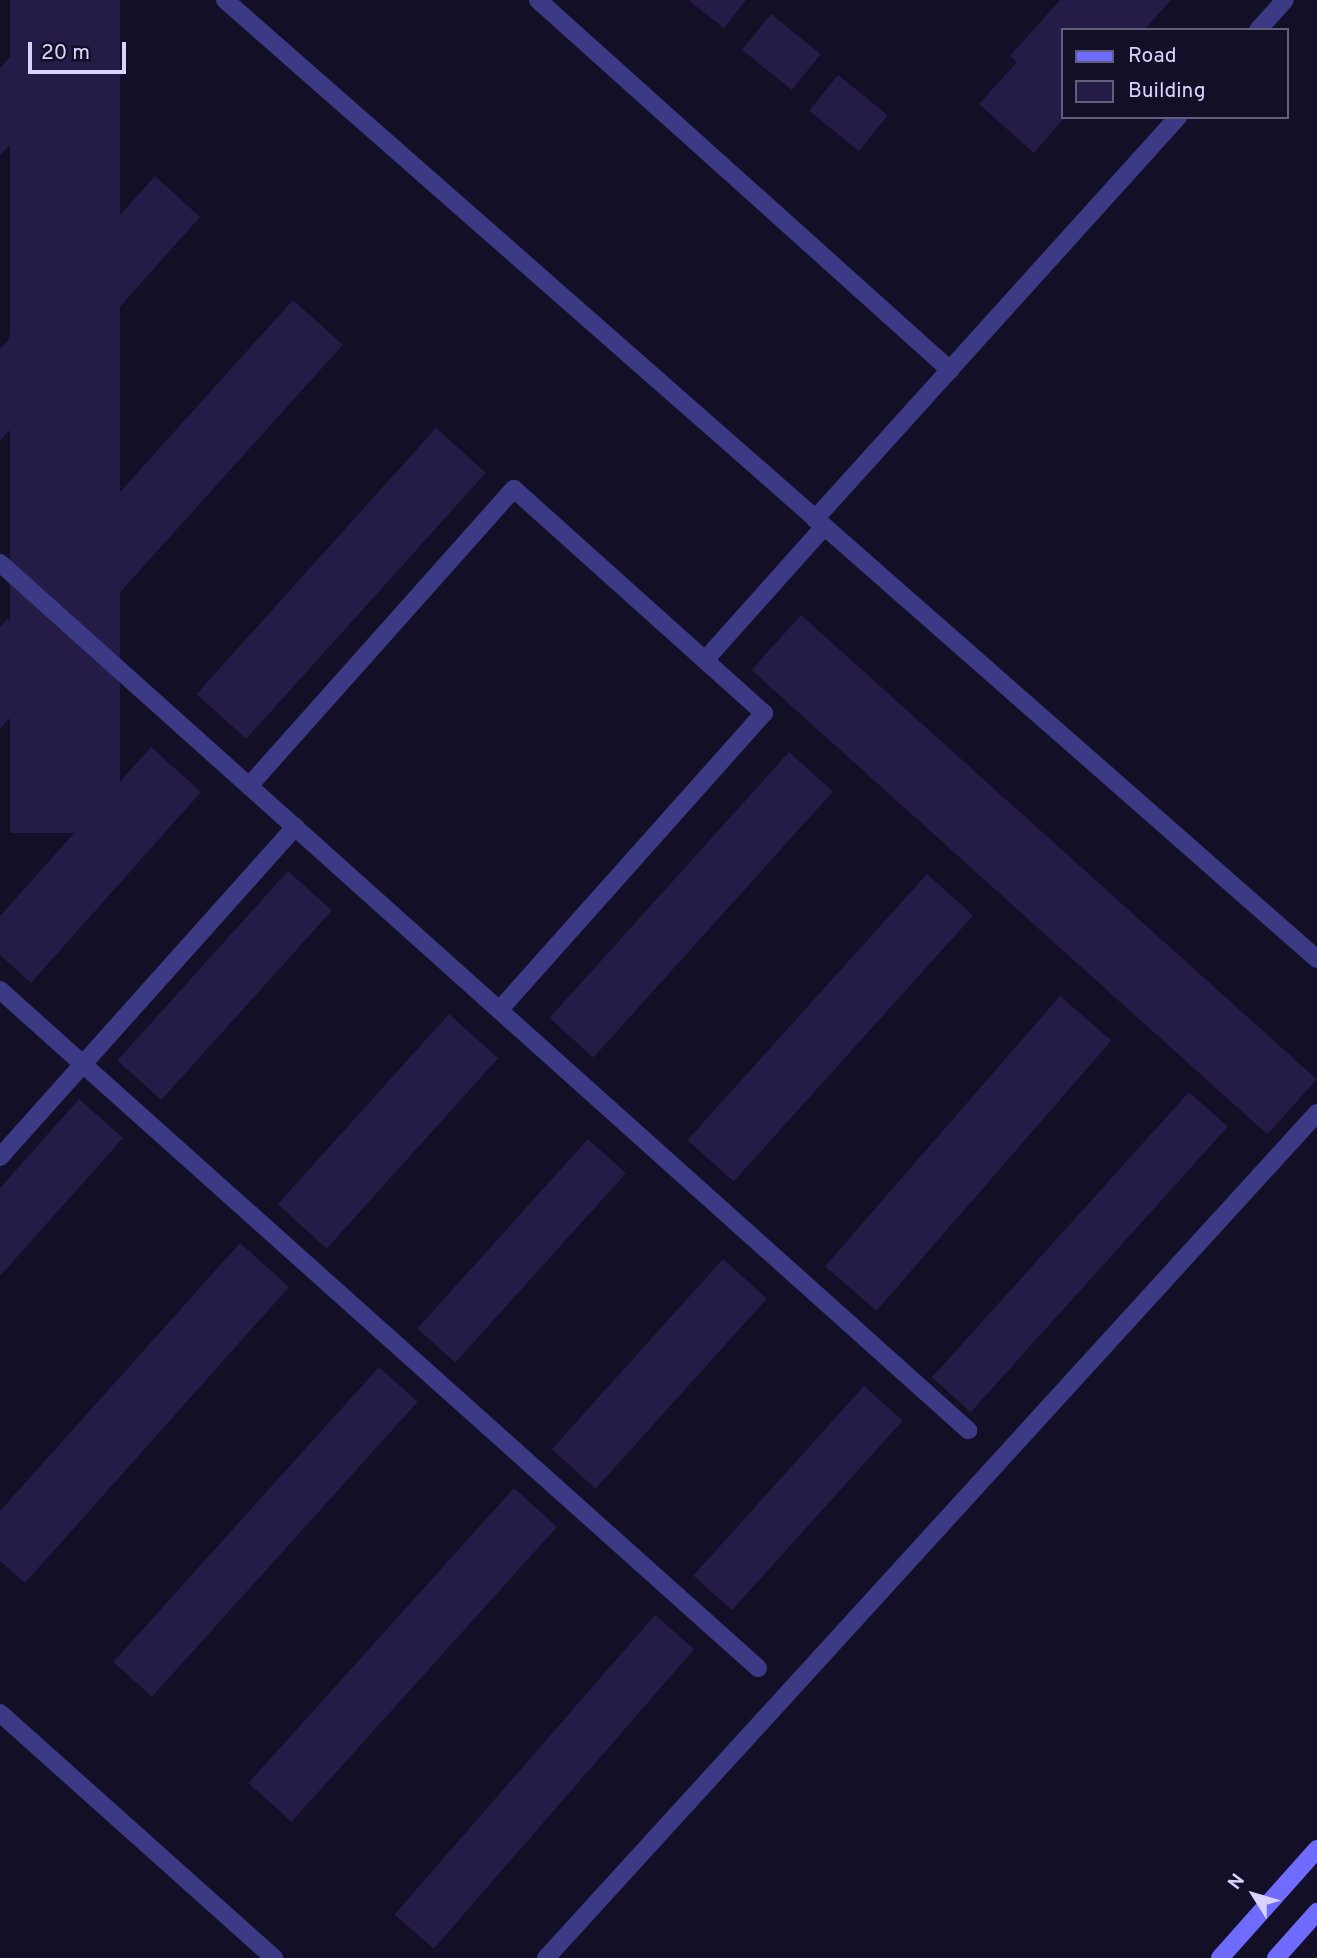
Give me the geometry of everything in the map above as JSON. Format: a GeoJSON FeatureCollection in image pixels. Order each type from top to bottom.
{"type":"FeatureCollection","features":[{"type":"Feature","properties":{"kind":"main road"},"geometry":{"type":"LineString","coordinates":[[1220,1958],[1317,1849]]}},
{"type":"Feature","properties":{"kind":"main road"},"geometry":{"type":"LineString","coordinates":[[1276,1958],[1317,1912]]}},
{"type":"Feature","properties":{"kind":"street"},"geometry":{"type":"LineString","coordinates":[[225,0],[1317,959]]}},
{"type":"Feature","properties":{"kind":"street"},"geometry":{"type":"LineString","coordinates":[[538,0],[950,370]]}},
{"type":"Feature","properties":{"kind":"street"},"geometry":{"type":"LineString","coordinates":[[1260,28],[1285,0]]}},
{"type":"Feature","properties":{"kind":"street"},"geometry":{"type":"LineString","coordinates":[[705,660],[950,370],[1176,119]]}},
{"type":"Feature","properties":{"kind":"street"},"geometry":{"type":"LineString","coordinates":[[249,786],[514,489],[705,660],[764,713],[499,1010]]}},
{"type":"Feature","properties":{"kind":"street"},"geometry":{"type":"LineString","coordinates":[[0,563],[968,1430]]}},
{"type":"Feature","properties":{"kind":"street"},"geometry":{"type":"LineString","coordinates":[[0,1157],[295,827]]}},
{"type":"Feature","properties":{"kind":"street"},"geometry":{"type":"LineString","coordinates":[[0,990],[758,1668]]}},
{"type":"Feature","properties":{"kind":"street"},"geometry":{"type":"LineString","coordinates":[[545,1958],[1317,1113]]}},
{"type":"Feature","properties":{"kind":"street"},"geometry":{"type":"LineString","coordinates":[[0,1713],[274,1958]]}},
{"type":"Feature","properties":{"kind":"building"},"geometry":{"type":"Polygon","coordinates":[[[10,0],[120,0],[120,833],[10,833],[10,0]]]}},
{"type":"Feature","properties":{"kind":"building"},"geometry":{"type":"Polygon","coordinates":[[[688,0],[746,0],[724,28],[688,0]]]}},
{"type":"Feature","properties":{"kind":"building"},"geometry":{"type":"Polygon","coordinates":[[[1060,0],[1171,0],[1146,28],[1062,28],[1063,119],[1034,153],[979,104],[1017,62],[1010,56],[1060,0]]]}},
{"type":"Feature","properties":{"kind":"building"},"geometry":{"type":"Polygon","coordinates":[[[771,14],[821,54],[792,90],[742,50],[771,14]]]}},
{"type":"Feature","properties":{"kind":"building"},"geometry":{"type":"Polygon","coordinates":[[[15,51],[58,90],[0,156],[0,68],[15,51]]]}},
{"type":"Feature","properties":{"kind":"building"},"geometry":{"type":"Polygon","coordinates":[[[838,75],[888,115],[859,151],[809,111],[838,75]]]}},
{"type":"Feature","properties":{"kind":"building"},"geometry":{"type":"Polygon","coordinates":[[[155,176],[200,217],[0,441],[0,349],[155,176]]]}},
{"type":"Feature","properties":{"kind":"building"},"geometry":{"type":"Polygon","coordinates":[[[293,300],[343,345],[103,611],[53,566],[293,300]]]}},
{"type":"Feature","properties":{"kind":"building"},"geometry":{"type":"Polygon","coordinates":[[[436,428],[486,473],[246,739],[196,694],[436,428]]]}},
{"type":"Feature","properties":{"kind":"building"},"geometry":{"type":"Polygon","coordinates":[[[801,615],[1317,1079],[1267,1134],[751,670],[801,615]]]}},
{"type":"Feature","properties":{"kind":"building"},"geometry":{"type":"Polygon","coordinates":[[[7,619],[58,664],[0,729],[0,627],[7,619]]]}},
{"type":"Feature","properties":{"kind":"building"},"geometry":{"type":"Polygon","coordinates":[[[151,747],[201,792],[31,983],[0,955],[0,916],[151,747]]]}},
{"type":"Feature","properties":{"kind":"building"},"geometry":{"type":"Polygon","coordinates":[[[789,752],[833,791],[593,1058],[549,1018],[789,752]]]}},
{"type":"Feature","properties":{"kind":"building"},"geometry":{"type":"Polygon","coordinates":[[[288,871],[332,910],[161,1100],[117,1061],[288,871]]]}},
{"type":"Feature","properties":{"kind":"building"},"geometry":{"type":"Polygon","coordinates":[[[927,874],[973,915],[734,1182],[687,1140],[927,874]]]}},
{"type":"Feature","properties":{"kind":"building"},"geometry":{"type":"Polygon","coordinates":[[[1060,996],[1111,1041],[876,1311],[825,1266],[1060,996]]]}},
{"type":"Feature","properties":{"kind":"building"},"geometry":{"type":"Polygon","coordinates":[[[449,1014],[498,1058],[327,1248],[278,1204],[449,1014]]]}},
{"type":"Feature","properties":{"kind":"building"},"geometry":{"type":"Polygon","coordinates":[[[1189,1092],[1228,1127],[971,1412],[932,1377],[1189,1092]]]}},
{"type":"Feature","properties":{"kind":"building"},"geometry":{"type":"Polygon","coordinates":[[[79,1099],[123,1138],[0,1276],[0,1188],[79,1099]]]}},
{"type":"Feature","properties":{"kind":"building"},"geometry":{"type":"Polygon","coordinates":[[[588,1139],[626,1173],[455,1363],[417,1329],[588,1139]]]}},
{"type":"Feature","properties":{"kind":"building"},"geometry":{"type":"Polygon","coordinates":[[[240,1243],[289,1287],[25,1583],[0,1561],[0,1511],[240,1243]]]}},
{"type":"Feature","properties":{"kind":"building"},"geometry":{"type":"Polygon","coordinates":[[[723,1259],[767,1298],[596,1489],[552,1449],[723,1259]]]}},
{"type":"Feature","properties":{"kind":"building"},"geometry":{"type":"Polygon","coordinates":[[[379,1367],[418,1402],[152,1697],[113,1662],[379,1367]]]}},
{"type":"Feature","properties":{"kind":"building"},"geometry":{"type":"Polygon","coordinates":[[[864,1386],[903,1421],[732,1610],[693,1576],[864,1386]]]}},
{"type":"Feature","properties":{"kind":"building"},"geometry":{"type":"Polygon","coordinates":[[[514,1488],[557,1527],[291,1822],[248,1783],[514,1488]]]}},
{"type":"Feature","properties":{"kind":"building"},"geometry":{"type":"Polygon","coordinates":[[[655,1615],[694,1649],[434,1949],[395,1915],[655,1615]]]}}]}
